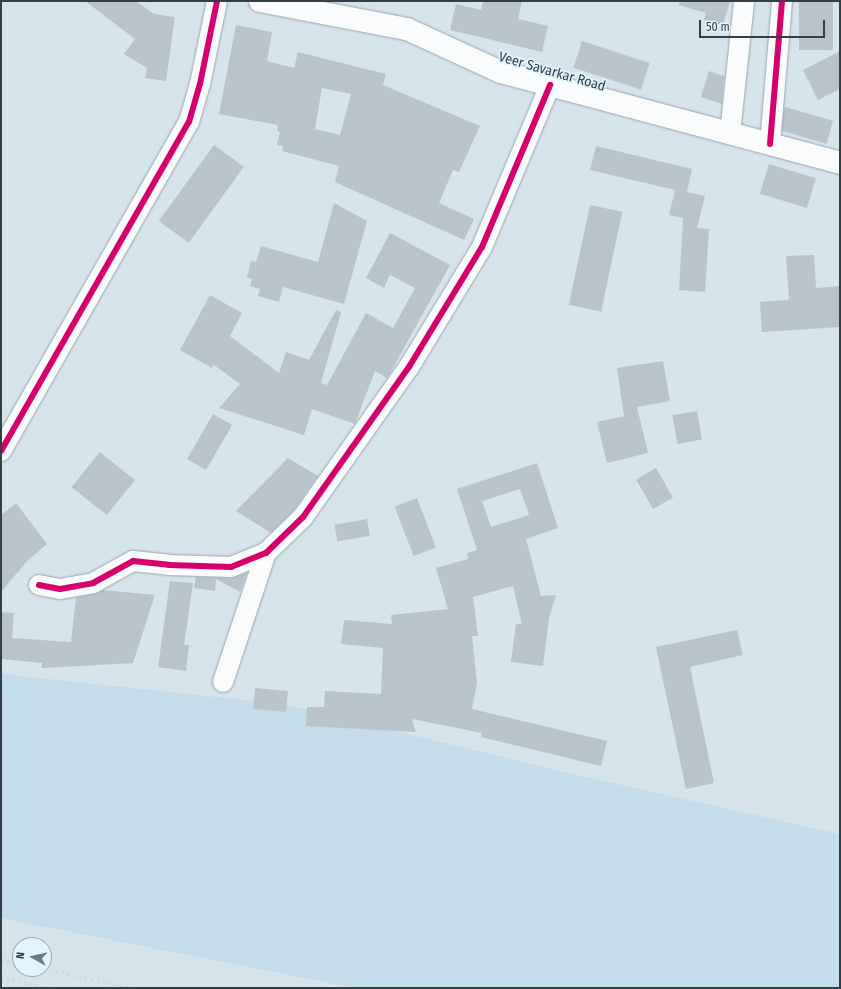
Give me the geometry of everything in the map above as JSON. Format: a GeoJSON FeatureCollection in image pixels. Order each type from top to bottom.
{"type":"FeatureCollection","features":[{"type":"Feature","properties":{"kind":"main road","name":"Veer Savarkar Road"},"geometry":{"type":"LineString","coordinates":[[260,1],[407,30],[501,72],[840,163]]}},
{"type":"Feature","properties":{"kind":"street"},"geometry":{"type":"LineString","coordinates":[[1,451],[189,122],[200,84],[217,1]]}},
{"type":"Feature","properties":{"kind":"street"},"geometry":{"type":"LineString","coordinates":[[730,133],[744,1]]}},
{"type":"Feature","properties":{"kind":"street"},"geometry":{"type":"LineString","coordinates":[[770,144],[782,1]]}},
{"type":"Feature","properties":{"kind":"street"},"geometry":{"type":"LineString","coordinates":[[39,585],[60,589],[93,583],[133,561],[169,565],[231,567],[266,553],[308,511],[409,367],[482,247],[550,85]]}},
{"type":"Feature","properties":{"kind":"street"},"geometry":{"type":"LineString","coordinates":[[223,682],[266,553]]}},
{"type":"Feature","properties":{"kind":"shaded area"},"geometry":{"type":"Polygon","coordinates":[[[1,674],[283,704],[581,776],[840,834],[840,988],[355,988],[1,918],[1,674]]]}},
{"type":"Feature","properties":{"kind":"building"},"geometry":{"type":"Polygon","coordinates":[[[85,1],[136,1],[154,14],[175,17],[166,81],[145,78],[147,68],[124,54],[135,39],[85,1]]]}},
{"type":"Feature","properties":{"kind":"building"},"geometry":{"type":"Polygon","coordinates":[[[483,1],[522,1],[518,19],[548,26],[542,52],[450,30],[456,4],[481,10],[483,1]]]}},
{"type":"Feature","properties":{"kind":"building"},"geometry":{"type":"Polygon","coordinates":[[[680,1],[730,1],[723,25],[704,20],[706,13],[679,5],[680,1]]]}},
{"type":"Feature","properties":{"kind":"building"},"geometry":{"type":"Polygon","coordinates":[[[799,1],[833,1],[833,50],[799,50],[799,1]]]}},
{"type":"Feature","properties":{"kind":"building"},"geometry":{"type":"Polygon","coordinates":[[[236,25],[272,32],[267,61],[294,68],[298,52],[386,74],[383,85],[480,126],[459,172],[453,170],[439,203],[474,219],[464,240],[335,182],[339,166],[282,151],[283,146],[277,145],[280,132],[277,131],[278,125],[219,114],[236,25]],[[322,88],[315,129],[340,135],[351,94],[322,88]]]}},
{"type":"Feature","properties":{"kind":"building"},"geometry":{"type":"Polygon","coordinates":[[[582,41],[650,63],[641,90],[573,68],[582,41]]]}},
{"type":"Feature","properties":{"kind":"building"},"geometry":{"type":"Polygon","coordinates":[[[840,51],[840,89],[818,100],[803,70],[840,51]]]}},
{"type":"Feature","properties":{"kind":"building"},"geometry":{"type":"Polygon","coordinates":[[[709,71],[724,76],[722,104],[701,97],[709,71]]]}},
{"type":"Feature","properties":{"kind":"building"},"geometry":{"type":"Polygon","coordinates":[[[785,107],[833,121],[826,144],[778,130],[785,107]]]}},
{"type":"Feature","properties":{"kind":"building"},"geometry":{"type":"Polygon","coordinates":[[[214,145],[244,167],[189,243],[159,221],[214,145]]]}},
{"type":"Feature","properties":{"kind":"building"},"geometry":{"type":"Polygon","coordinates":[[[596,146],[692,169],[687,192],[705,196],[697,228],[709,229],[705,292],[679,290],[683,218],[669,215],[675,190],[590,170],[596,146]]]}},
{"type":"Feature","properties":{"kind":"building"},"geometry":{"type":"Polygon","coordinates":[[[769,164],[816,178],[807,208],[760,194],[769,164]]]}},
{"type":"Feature","properties":{"kind":"building"},"geometry":{"type":"Polygon","coordinates":[[[334,203],[367,221],[344,304],[283,287],[279,302],[258,296],[260,289],[250,286],[252,279],[247,277],[251,261],[256,262],[261,246],[318,262],[334,203]]]}},
{"type":"Feature","properties":{"kind":"building"},"geometry":{"type":"Polygon","coordinates":[[[590,205],[622,212],[601,312],[569,305],[590,205]]]}},
{"type":"Feature","properties":{"kind":"building"},"geometry":{"type":"Polygon","coordinates":[[[390,233],[450,265],[387,378],[375,371],[355,424],[312,409],[304,435],[219,408],[240,384],[214,365],[212,368],[180,350],[210,295],[242,313],[230,336],[279,373],[286,352],[309,360],[336,310],[341,312],[321,383],[327,385],[366,313],[393,328],[415,288],[390,275],[384,288],[366,278],[390,233]]]}},
{"type":"Feature","properties":{"kind":"building"},"geometry":{"type":"Polygon","coordinates":[[[814,255],[816,288],[840,286],[840,327],[762,332],[760,302],[789,300],[786,256],[814,255]]]}},
{"type":"Feature","properties":{"kind":"building"},"geometry":{"type":"Polygon","coordinates":[[[663,361],[670,401],[637,407],[648,453],[607,463],[597,422],[624,416],[617,368],[663,361]]]}},
{"type":"Feature","properties":{"kind":"building"},"geometry":{"type":"Polygon","coordinates":[[[697,411],[702,440],[677,444],[672,415],[697,411]]]}},
{"type":"Feature","properties":{"kind":"building"},"geometry":{"type":"Polygon","coordinates":[[[213,414],[232,425],[206,470],[187,459],[213,414]]]}},
{"type":"Feature","properties":{"kind":"building"},"geometry":{"type":"Polygon","coordinates":[[[100,452],[135,480],[107,515],[72,487],[100,452]]]}},
{"type":"Feature","properties":{"kind":"building"},"geometry":{"type":"Polygon","coordinates":[[[288,458],[318,476],[294,510],[271,533],[236,511],[288,458]]]}},
{"type":"Feature","properties":{"kind":"building"},"geometry":{"type":"Polygon","coordinates":[[[537,463],[558,528],[526,539],[541,596],[556,595],[549,618],[543,666],[511,662],[516,624],[522,624],[513,586],[473,597],[478,636],[472,636],[477,683],[472,709],[607,741],[601,766],[481,737],[482,733],[412,719],[416,732],[306,726],[307,707],[324,707],[325,691],[381,694],[383,648],[341,644],[344,620],[392,624],[391,615],[448,609],[436,568],[468,559],[467,553],[477,550],[457,489],[537,463]],[[520,489],[482,501],[491,527],[529,515],[520,489]]]}},
{"type":"Feature","properties":{"kind":"building"},"geometry":{"type":"Polygon","coordinates":[[[656,468],[673,497],[653,509],[636,480],[656,468]]]}},
{"type":"Feature","properties":{"kind":"building"},"geometry":{"type":"Polygon","coordinates":[[[417,498],[436,547],[414,556],[395,507],[417,498]]]}},
{"type":"Feature","properties":{"kind":"building"},"geometry":{"type":"Polygon","coordinates":[[[16,503],[47,544],[28,560],[1,592],[1,515],[16,503]]]}},
{"type":"Feature","properties":{"kind":"building"},"geometry":{"type":"Polygon","coordinates":[[[367,519],[370,536],[337,541],[335,525],[367,519]]]}},
{"type":"Feature","properties":{"kind":"building"},"geometry":{"type":"Polygon","coordinates":[[[247,573],[240,592],[216,579],[215,591],[194,588],[196,577],[231,578],[247,573]]]}},
{"type":"Feature","properties":{"kind":"building"},"geometry":{"type":"Polygon","coordinates":[[[170,581],[193,583],[184,645],[189,645],[186,671],[158,667],[170,581]]]}},
{"type":"Feature","properties":{"kind":"building"},"geometry":{"type":"Polygon","coordinates":[[[104,590],[155,595],[133,663],[42,668],[42,663],[1,659],[1,612],[14,613],[12,638],[71,642],[76,598],[104,590]]]}},
{"type":"Feature","properties":{"kind":"building"},"geometry":{"type":"Polygon","coordinates":[[[737,630],[743,655],[690,667],[714,783],[686,789],[656,647],[737,630]]]}},
{"type":"Feature","properties":{"kind":"building"},"geometry":{"type":"Polygon","coordinates":[[[255,688],[288,691],[286,712],[253,709],[255,688]]]}},
{"type":"Feature","properties":{"kind":"railway"},"geometry":{"type":"LineString","coordinates":[[1,960],[12,962]]}},
{"type":"Feature","properties":{"kind":"railway"},"geometry":{"type":"LineString","coordinates":[[52,971],[134,988]]}},
{"type":"Feature","properties":{"kind":"railway"},"geometry":{"type":"LineString","coordinates":[[1,977],[52,988]]}},
{"type":"Feature","properties":{"kind":"cycle path"},"geometry":{"type":"LineString","coordinates":[[1,451],[189,122],[200,84],[217,1]]}},
{"type":"Feature","properties":{"kind":"cycle path"},"geometry":{"type":"LineString","coordinates":[[770,144],[782,1]]}},
{"type":"Feature","properties":{"kind":"cycle path"},"geometry":{"type":"LineString","coordinates":[[39,585],[60,589],[93,583],[133,561],[169,565],[231,567],[266,553],[303,517],[409,367],[482,247],[550,85]]}}]}
